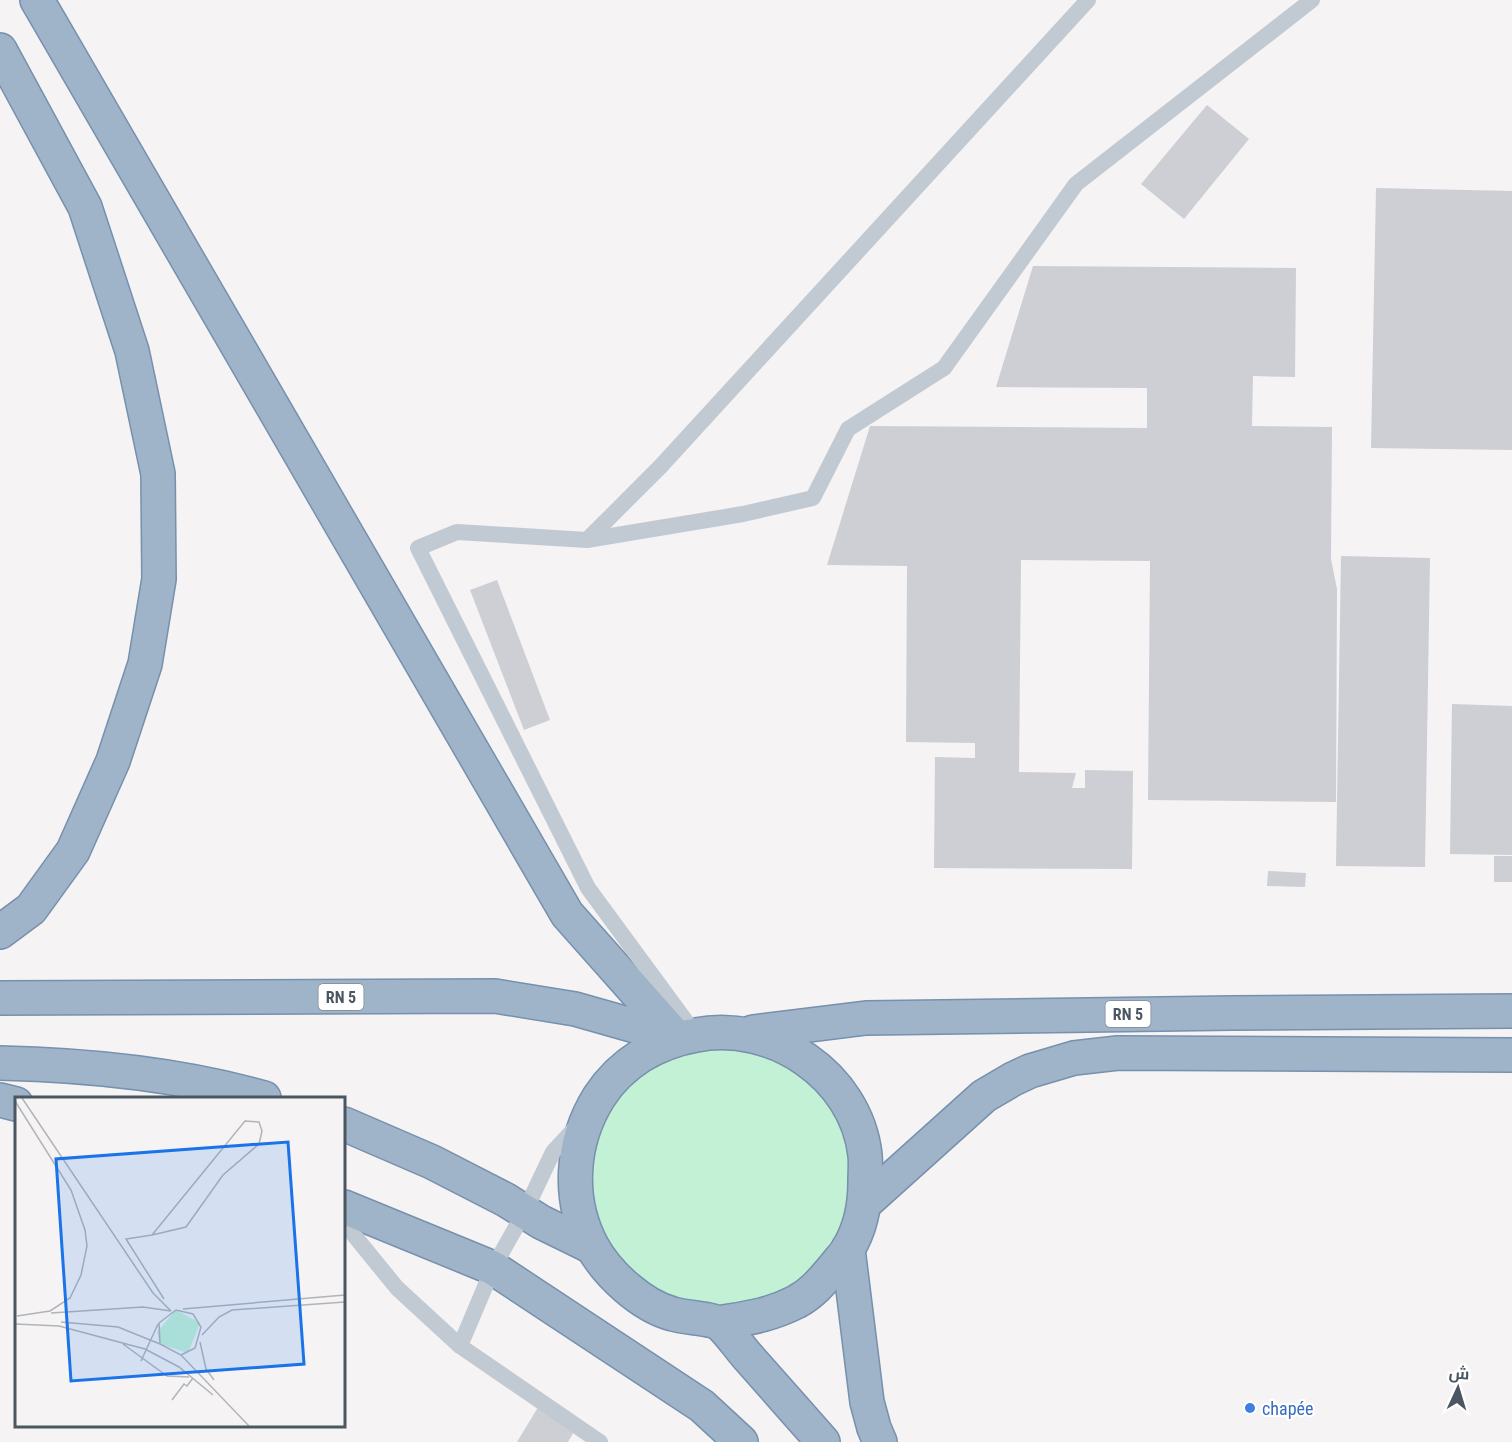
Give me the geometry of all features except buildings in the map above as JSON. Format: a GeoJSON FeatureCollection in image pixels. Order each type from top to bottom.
{"type":"FeatureCollection","features":[{"type":"Feature","properties":{"kind":"highway"},"geometry":{"type":"LineString","coordinates":[[36,0],[567,914],[686,1036]]}},
{"type":"Feature","properties":{"kind":"highway"},"geometry":{"type":"LineString","coordinates":[[0,50],[85,207],[132,351],[158,474],[159,567],[145,664],[113,761],[73,851],[31,909],[0,932]]}},
{"type":"Feature","properties":{"kind":"highway","name":"RN 5"},"geometry":{"type":"LineString","coordinates":[[0,998],[495,996],[575,1009],[686,1036]]}},
{"type":"Feature","properties":{"kind":"highway","name":"RN 5"},"geometry":{"type":"LineString","coordinates":[[744,1033],[866,1018],[1512,1011]]}},
{"type":"Feature","properties":{"kind":"highway"},"geometry":{"type":"LineString","coordinates":[[710,1032],[744,1033],[777,1042],[801,1054],[837,1088],[850,1108],[860,1131],[866,1155],[865,1203],[848,1249],[818,1287],[798,1301],[767,1315],[718,1323],[670,1314],[636,1296],[608,1269],[592,1246],[581,1221],[576,1193],[575,1166],[578,1147],[590,1112],[606,1087],[626,1066],[650,1050],[686,1036],[710,1032]]}},
{"type":"Feature","properties":{"kind":"highway","name":"RN 5"},"geometry":{"type":"LineString","coordinates":[[865,1203],[984,1096],[1030,1071],[1074,1058],[1118,1053],[1512,1055]]}},
{"type":"Feature","properties":{"kind":"highway"},"geometry":{"type":"LineString","coordinates":[[0,1063],[142,1073],[259,1097]]}},
{"type":"Feature","properties":{"kind":"highway"},"geometry":{"type":"LineString","coordinates":[[0,1100],[15,1104]]}},
{"type":"Feature","properties":{"kind":"highway"},"geometry":{"type":"LineString","coordinates":[[345,1124],[483,1187],[541,1221],[592,1246]]}},
{"type":"Feature","properties":{"kind":"highway"},"geometry":{"type":"LineString","coordinates":[[345,1207],[494,1268],[702,1406],[741,1442]]}},
{"type":"Feature","properties":{"kind":"highway"},"geometry":{"type":"LineString","coordinates":[[848,1249],[867,1402],[880,1442]]}},
{"type":"Feature","properties":{"kind":"highway"},"geometry":{"type":"LineString","coordinates":[[718,1323],[823,1442]]}},
{"type":"Feature","properties":{"kind":"lane"},"geometry":{"type":"LineString","coordinates":[[587,540],[660,467],[1088,0]]}},
{"type":"Feature","properties":{"kind":"lane"},"geometry":{"type":"LineString","coordinates":[[686,1036],[588,888],[418,548],[457,532],[587,540],[743,513],[813,498],[848,429],[944,368],[1076,184],[1312,0]]}},
{"type":"Feature","properties":{"kind":"lane"},"geometry":{"type":"LineString","coordinates":[[460,1346],[494,1268],[553,1152],[590,1112]]}},
{"type":"Feature","properties":{"kind":"lane"},"geometry":{"type":"LineString","coordinates":[[345,1224],[398,1288],[460,1346],[600,1442]]}},
{"type":"Feature","properties":{"kind":"green space"},"geometry":{"type":"Polygon","coordinates":[[[710,1031],[837,1088],[865,1203],[798,1301],[670,1314],[581,1221],[606,1087],[710,1031]]]}},
{"type":"Feature","properties":{"kind":"place","name":"chapée"},"geometry":{"type":"Point","coordinates":[1250,1408]}}]}
